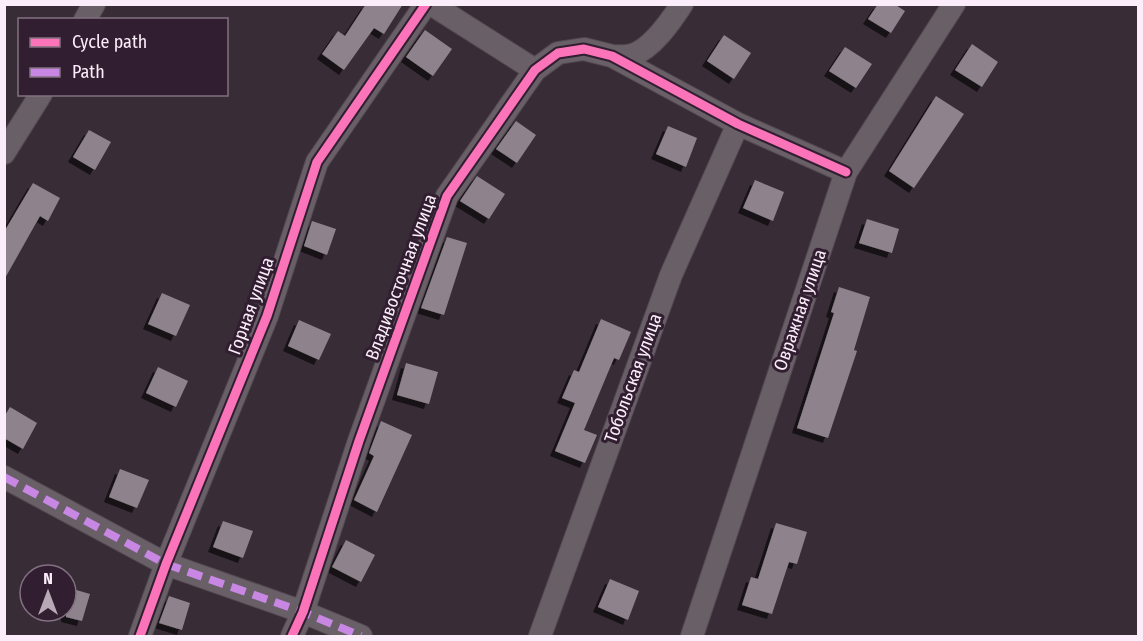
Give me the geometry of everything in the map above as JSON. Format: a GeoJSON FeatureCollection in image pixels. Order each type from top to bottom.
{"type":"FeatureCollection","features":[{"type":"Feature","properties":{"kind":"street"},"geometry":{"type":"LineString","coordinates":[[87,18],[94,4]]}},
{"type":"Feature","properties":{"kind":"street"},"geometry":{"type":"LineString","coordinates":[[429,4],[535,70]]}},
{"type":"Feature","properties":{"kind":"street","name":"Горная улица"},"geometry":{"type":"LineString","coordinates":[[140,636],[166,564],[267,316],[317,162],[429,4]]}},
{"type":"Feature","properties":{"kind":"street"},"geometry":{"type":"LineString","coordinates":[[612,56],[632,55],[645,47],[671,22],[682,4]]}},
{"type":"Feature","properties":{"kind":"street","name":"Овражная улица"},"geometry":{"type":"LineString","coordinates":[[692,636],[846,172],[954,4]]}},
{"type":"Feature","properties":{"kind":"street","name":"Владивосточная улица"},"geometry":{"type":"LineString","coordinates":[[292,636],[303,612],[359,441],[447,196],[535,70],[558,53],[584,49],[612,56],[738,124],[846,172]]}},
{"type":"Feature","properties":{"kind":"street"},"geometry":{"type":"LineString","coordinates":[[4,153],[40,96]]}},
{"type":"Feature","properties":{"kind":"street","name":"Тобольская улица"},"geometry":{"type":"LineString","coordinates":[[540,636],[671,275],[738,124]]}},
{"type":"Feature","properties":{"kind":"street"},"geometry":{"type":"LineString","coordinates":[[4,477],[166,564],[303,612],[361,636]]}},
{"type":"Feature","properties":{"kind":"building"},"geometry":{"type":"Polygon","coordinates":[[[366,4],[403,4],[384,34],[374,28],[344,70],[322,54],[338,31],[345,36],[366,4]]]}},
{"type":"Feature","properties":{"kind":"building"},"geometry":{"type":"Polygon","coordinates":[[[878,4],[894,4],[905,11],[891,33],[868,19],[878,4]]]}},
{"type":"Feature","properties":{"kind":"building"},"geometry":{"type":"Polygon","coordinates":[[[425,30],[452,49],[433,76],[406,57],[425,30]]]}},
{"type":"Feature","properties":{"kind":"building"},"geometry":{"type":"Polygon","coordinates":[[[724,35],[751,53],[734,79],[707,61],[724,35]]]}},
{"type":"Feature","properties":{"kind":"building"},"geometry":{"type":"Polygon","coordinates":[[[972,44],[998,62],[982,87],[955,70],[972,44]]]}},
{"type":"Feature","properties":{"kind":"building"},"geometry":{"type":"Polygon","coordinates":[[[845,47],[872,64],[856,88],[829,71],[845,47]]]}},
{"type":"Feature","properties":{"kind":"building"},"geometry":{"type":"Polygon","coordinates":[[[936,96],[964,114],[914,188],[889,171],[936,96]]]}},
{"type":"Feature","properties":{"kind":"building"},"geometry":{"type":"Polygon","coordinates":[[[516,121],[536,135],[517,163],[496,149],[516,121]]]}},
{"type":"Feature","properties":{"kind":"building"},"geometry":{"type":"Polygon","coordinates":[[[668,126],[697,138],[686,167],[656,154],[668,126]]]}},
{"type":"Feature","properties":{"kind":"building"},"geometry":{"type":"Polygon","coordinates":[[[89,130],[111,142],[95,170],[73,157],[89,130]]]}},
{"type":"Feature","properties":{"kind":"building"},"geometry":{"type":"Polygon","coordinates":[[[477,176],[505,194],[489,219],[460,201],[477,176]]]}},
{"type":"Feature","properties":{"kind":"building"},"geometry":{"type":"Polygon","coordinates":[[[755,180],[784,192],[773,221],[743,208],[755,180]]]}},
{"type":"Feature","properties":{"kind":"building"},"geometry":{"type":"Polygon","coordinates":[[[33,183],[60,198],[48,221],[40,216],[4,280],[4,232],[33,183]]]}},
{"type":"Feature","properties":{"kind":"building"},"geometry":{"type":"Polygon","coordinates":[[[867,219],[899,229],[892,253],[859,243],[867,219]]]}},
{"type":"Feature","properties":{"kind":"building"},"geometry":{"type":"Polygon","coordinates":[[[312,221],[336,229],[327,255],[304,246],[312,221]]]}},
{"type":"Feature","properties":{"kind":"building"},"geometry":{"type":"Polygon","coordinates":[[[447,237],[467,243],[444,315],[421,308],[447,237]]]}},
{"type":"Feature","properties":{"kind":"building"},"geometry":{"type":"Polygon","coordinates":[[[839,287],[870,297],[854,350],[857,351],[828,438],[797,428],[834,313],[831,312],[839,287]]]}},
{"type":"Feature","properties":{"kind":"building"},"geometry":{"type":"Polygon","coordinates":[[[162,293],[190,305],[176,336],[148,324],[162,293]]]}},
{"type":"Feature","properties":{"kind":"building"},"geometry":{"type":"Polygon","coordinates":[[[601,319],[631,332],[619,360],[614,358],[584,430],[597,435],[585,463],[555,451],[575,403],[562,398],[574,370],[579,372],[601,319]]]}},
{"type":"Feature","properties":{"kind":"building"},"geometry":{"type":"Polygon","coordinates":[[[299,320],[331,334],[319,360],[288,346],[299,320]]]}},
{"type":"Feature","properties":{"kind":"building"},"geometry":{"type":"Polygon","coordinates":[[[406,363],[438,372],[429,404],[397,395],[406,363]]]}},
{"type":"Feature","properties":{"kind":"building"},"geometry":{"type":"Polygon","coordinates":[[[158,367],[188,381],[176,407],[146,393],[158,367]]]}},
{"type":"Feature","properties":{"kind":"building"},"geometry":{"type":"Polygon","coordinates":[[[10,407],[37,423],[23,449],[4,438],[4,417],[10,407]]]}},
{"type":"Feature","properties":{"kind":"building"},"geometry":{"type":"Polygon","coordinates":[[[381,421],[412,435],[377,512],[354,500],[374,456],[369,453],[381,421]]]}},
{"type":"Feature","properties":{"kind":"building"},"geometry":{"type":"Polygon","coordinates":[[[120,469],[149,480],[137,508],[109,497],[120,469]]]}},
{"type":"Feature","properties":{"kind":"building"},"geometry":{"type":"Polygon","coordinates":[[[223,521],[253,531],[243,558],[213,547],[223,521]]]}},
{"type":"Feature","properties":{"kind":"building"},"geometry":{"type":"Polygon","coordinates":[[[776,523],[807,532],[797,564],[789,562],[772,614],[742,605],[751,577],[758,579],[776,523]]]}},
{"type":"Feature","properties":{"kind":"building"},"geometry":{"type":"Polygon","coordinates":[[[346,540],[375,555],[361,582],[332,567],[346,540]]]}},
{"type":"Feature","properties":{"kind":"building"},"geometry":{"type":"Polygon","coordinates":[[[610,579],[639,591],[628,620],[598,607],[610,579]]]}},
{"type":"Feature","properties":{"kind":"building"},"geometry":{"type":"Polygon","coordinates":[[[78,590],[90,594],[82,621],[78,620],[78,590]]]}},
{"type":"Feature","properties":{"kind":"building"},"geometry":{"type":"Polygon","coordinates":[[[169,596],[190,603],[182,630],[159,623],[169,596]]]}},
{"type":"Feature","properties":{"kind":"marked path"},"geometry":{"type":"LineString","coordinates":[[4,477],[166,564],[303,612],[361,636]]}},
{"type":"Feature","properties":{"kind":"cycle path"},"geometry":{"type":"LineString","coordinates":[[140,636],[166,564],[267,316],[317,162],[426,4]]}},
{"type":"Feature","properties":{"kind":"cycle path"},"geometry":{"type":"LineString","coordinates":[[292,636],[303,612],[359,441],[447,196],[535,70],[558,53],[584,49],[612,56],[738,124],[846,172]]}}]}
